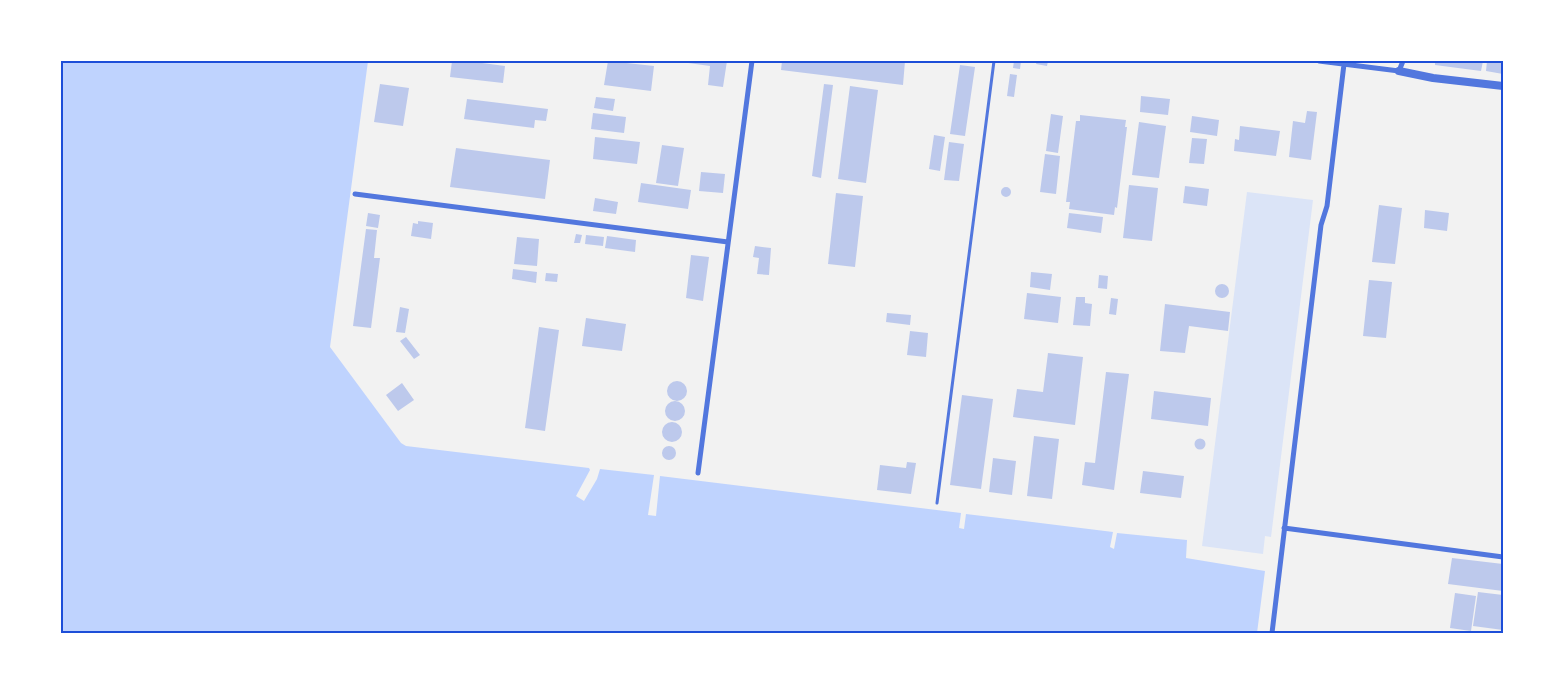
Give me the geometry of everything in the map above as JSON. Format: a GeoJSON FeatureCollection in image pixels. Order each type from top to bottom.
{"type":"FeatureCollection","features":[{"type":"Feature","properties":{"kind":"street"},"geometry":{"type":"LineString","coordinates":[[698,473],[752,61]]}},
{"type":"Feature","properties":{"kind":"street"},"geometry":{"type":"LineString","coordinates":[[1319,61],[1503,86]]}},
{"type":"Feature","properties":{"kind":"street"},"geometry":{"type":"LineString","coordinates":[[1399,71],[1403,61]]}},
{"type":"Feature","properties":{"kind":"street"},"geometry":{"type":"LineString","coordinates":[[1272,633],[1321,226],[1327,206],[1344,64]]}},
{"type":"Feature","properties":{"kind":"street"},"geometry":{"type":"LineString","coordinates":[[355,194],[728,242]]}},
{"type":"Feature","properties":{"kind":"street"},"geometry":{"type":"LineString","coordinates":[[1284,528],[1503,557]]}},
{"type":"Feature","properties":{"kind":"lane"},"geometry":{"type":"LineString","coordinates":[[937,503],[994,61]]}},
{"type":"Feature","properties":{"kind":"shaded area"},"geometry":{"type":"Polygon","coordinates":[[[1247,192],[1313,200],[1271,537],[1265,536],[1263,554],[1202,546],[1247,192]]]}},
{"type":"Feature","properties":{"kind":"water"},"geometry":{"type":"Polygon","coordinates":[[[61,61],[368,61],[330,347],[401,443],[406,446],[589,468],[590,470],[576,496],[584,501],[597,479],[600,469],[654,475],[648,515],[656,516],[660,476],[961,513],[959,528],[964,529],[966,514],[1113,532],[1110,547],[1114,549],[1117,533],[1187,540],[1186,558],[1265,571],[1257,633],[61,633],[61,61]]]}},
{"type":"Feature","properties":{"kind":"building"},"geometry":{"type":"Polygon","coordinates":[[[452,61],[505,66],[503,83],[450,77],[452,61]]]}},
{"type":"Feature","properties":{"kind":"building"},"geometry":{"type":"Polygon","coordinates":[[[608,61],[654,66],[651,91],[604,85],[608,61]]]}},
{"type":"Feature","properties":{"kind":"building"},"geometry":{"type":"Polygon","coordinates":[[[681,61],[727,61],[723,87],[708,85],[710,66],[681,61]]]}},
{"type":"Feature","properties":{"kind":"building"},"geometry":{"type":"Polygon","coordinates":[[[782,61],[905,61],[903,85],[781,70],[782,61]]]}},
{"type":"Feature","properties":{"kind":"building"},"geometry":{"type":"Polygon","coordinates":[[[1014,61],[1021,61],[1020,69],[1013,68],[1014,61]]]}},
{"type":"Feature","properties":{"kind":"building"},"geometry":{"type":"Polygon","coordinates":[[[1037,61],[1048,61],[1047,66],[1036,64],[1037,61]]]}},
{"type":"Feature","properties":{"kind":"building"},"geometry":{"type":"Polygon","coordinates":[[[1435,61],[1483,61],[1481,71],[1435,65],[1435,61]]]}},
{"type":"Feature","properties":{"kind":"building"},"geometry":{"type":"Polygon","coordinates":[[[1487,61],[1503,61],[1503,74],[1486,71],[1487,61]]]}},
{"type":"Feature","properties":{"kind":"building"},"geometry":{"type":"Polygon","coordinates":[[[960,65],[975,67],[965,136],[950,134],[960,65]]]}},
{"type":"Feature","properties":{"kind":"building"},"geometry":{"type":"Polygon","coordinates":[[[1010,74],[1017,75],[1014,97],[1007,96],[1010,74]]]}},
{"type":"Feature","properties":{"kind":"building"},"geometry":{"type":"Polygon","coordinates":[[[380,84],[409,88],[403,126],[374,122],[380,84]]]}},
{"type":"Feature","properties":{"kind":"building"},"geometry":{"type":"Polygon","coordinates":[[[824,84],[833,85],[821,178],[812,176],[824,84]]]}},
{"type":"Feature","properties":{"kind":"building"},"geometry":{"type":"Polygon","coordinates":[[[850,86],[878,90],[866,183],[838,179],[850,86]]]}},
{"type":"Feature","properties":{"kind":"building"},"geometry":{"type":"Polygon","coordinates":[[[1141,96],[1170,99],[1168,115],[1140,112],[1141,96]]]}},
{"type":"Feature","properties":{"kind":"building"},"geometry":{"type":"Polygon","coordinates":[[[596,97],[615,99],[613,111],[594,108],[596,97]]]}},
{"type":"Feature","properties":{"kind":"building"},"geometry":{"type":"Polygon","coordinates":[[[467,99],[548,109],[546,121],[535,120],[534,128],[464,119],[467,99]]]}},
{"type":"Feature","properties":{"kind":"building"},"geometry":{"type":"Polygon","coordinates":[[[1307,111],[1317,112],[1311,160],[1289,157],[1293,121],[1305,123],[1307,111]]]}},
{"type":"Feature","properties":{"kind":"building"},"geometry":{"type":"Polygon","coordinates":[[[593,113],[626,117],[624,133],[591,129],[593,113]]]}},
{"type":"Feature","properties":{"kind":"building"},"geometry":{"type":"Polygon","coordinates":[[[1051,114],[1063,116],[1058,153],[1046,151],[1051,114]]]}},
{"type":"Feature","properties":{"kind":"building"},"geometry":{"type":"Polygon","coordinates":[[[1080,115],[1126,120],[1125,127],[1127,127],[1117,208],[1115,207],[1114,215],[1069,209],[1070,202],[1066,202],[1076,121],[1080,121],[1080,115]]]}},
{"type":"Feature","properties":{"kind":"building"},"geometry":{"type":"Polygon","coordinates":[[[1192,116],[1219,120],[1217,136],[1190,132],[1192,116]]]}},
{"type":"Feature","properties":{"kind":"building"},"geometry":{"type":"Polygon","coordinates":[[[1139,122],[1166,126],[1159,178],[1132,175],[1139,122]]]}},
{"type":"Feature","properties":{"kind":"building"},"geometry":{"type":"Polygon","coordinates":[[[1240,126],[1280,131],[1276,156],[1234,151],[1235,139],[1239,140],[1240,126]]]}},
{"type":"Feature","properties":{"kind":"building"},"geometry":{"type":"Polygon","coordinates":[[[934,135],[945,137],[940,171],[929,169],[934,135]]]}},
{"type":"Feature","properties":{"kind":"building"},"geometry":{"type":"Polygon","coordinates":[[[595,137],[640,142],[637,164],[593,159],[595,137]]]}},
{"type":"Feature","properties":{"kind":"building"},"geometry":{"type":"Polygon","coordinates":[[[1192,138],[1207,139],[1204,164],[1189,163],[1192,138]]]}},
{"type":"Feature","properties":{"kind":"building"},"geometry":{"type":"Polygon","coordinates":[[[949,142],[964,144],[959,181],[944,180],[949,142]]]}},
{"type":"Feature","properties":{"kind":"building"},"geometry":{"type":"Polygon","coordinates":[[[662,145],[684,148],[678,186],[656,183],[662,145]]]}},
{"type":"Feature","properties":{"kind":"building"},"geometry":{"type":"Polygon","coordinates":[[[456,148],[550,160],[545,199],[450,187],[456,148]]]}},
{"type":"Feature","properties":{"kind":"building"},"geometry":{"type":"Polygon","coordinates":[[[1045,154],[1060,156],[1056,194],[1040,192],[1045,154]]]}},
{"type":"Feature","properties":{"kind":"building"},"geometry":{"type":"Polygon","coordinates":[[[701,172],[725,174],[723,193],[699,191],[701,172]]]}},
{"type":"Feature","properties":{"kind":"building"},"geometry":{"type":"Polygon","coordinates":[[[641,183],[691,190],[688,209],[638,202],[641,183]]]}},
{"type":"Feature","properties":{"kind":"building"},"geometry":{"type":"Polygon","coordinates":[[[1129,185],[1158,188],[1152,241],[1123,238],[1129,185]]]}},
{"type":"Feature","properties":{"kind":"building"},"geometry":{"type":"Polygon","coordinates":[[[1185,186],[1209,189],[1207,206],[1183,203],[1185,186]]]}},
{"type":"Feature","properties":{"kind":"building"},"geometry":{"type":"Polygon","coordinates":[[[1004,187],[1008,187],[1011,192],[1010,196],[1004,197],[1001,194],[1001,190],[1004,187]]]}},
{"type":"Feature","properties":{"kind":"building"},"geometry":{"type":"Polygon","coordinates":[[[836,193],[863,196],[855,267],[828,264],[836,193]]]}},
{"type":"Feature","properties":{"kind":"building"},"geometry":{"type":"Polygon","coordinates":[[[595,198],[618,202],[616,214],[593,211],[595,198]]]}},
{"type":"Feature","properties":{"kind":"building"},"geometry":{"type":"Polygon","coordinates":[[[1379,205],[1402,208],[1395,264],[1372,262],[1379,205]]]}},
{"type":"Feature","properties":{"kind":"building"},"geometry":{"type":"Polygon","coordinates":[[[1425,210],[1449,213],[1447,231],[1424,228],[1425,210]]]}},
{"type":"Feature","properties":{"kind":"building"},"geometry":{"type":"Polygon","coordinates":[[[368,213],[380,215],[378,228],[366,226],[368,213]]]}},
{"type":"Feature","properties":{"kind":"building"},"geometry":{"type":"Polygon","coordinates":[[[1069,213],[1103,217],[1101,233],[1067,228],[1069,213]]]}},
{"type":"Feature","properties":{"kind":"building"},"geometry":{"type":"Polygon","coordinates":[[[418,221],[433,223],[431,239],[411,236],[413,223],[418,224],[418,221]]]}},
{"type":"Feature","properties":{"kind":"building"},"geometry":{"type":"Polygon","coordinates":[[[366,229],[377,230],[374,258],[380,258],[371,328],[353,326],[366,229]]]}},
{"type":"Feature","properties":{"kind":"building"},"geometry":{"type":"Polygon","coordinates":[[[576,234],[582,235],[580,243],[574,243],[576,234]]]}},
{"type":"Feature","properties":{"kind":"building"},"geometry":{"type":"Polygon","coordinates":[[[586,235],[604,237],[603,246],[585,244],[586,235]]]}},
{"type":"Feature","properties":{"kind":"building"},"geometry":{"type":"Polygon","coordinates":[[[607,236],[636,240],[635,252],[605,248],[607,236]]]}},
{"type":"Feature","properties":{"kind":"building"},"geometry":{"type":"Polygon","coordinates":[[[517,237],[539,239],[537,266],[514,264],[517,237]]]}},
{"type":"Feature","properties":{"kind":"building"},"geometry":{"type":"Polygon","coordinates":[[[755,246],[771,248],[769,275],[757,274],[759,258],[753,257],[755,246]]]}},
{"type":"Feature","properties":{"kind":"building"},"geometry":{"type":"Polygon","coordinates":[[[691,255],[709,257],[703,301],[686,298],[691,255]]]}},
{"type":"Feature","properties":{"kind":"building"},"geometry":{"type":"Polygon","coordinates":[[[513,269],[537,272],[536,283],[512,279],[513,269]]]}},
{"type":"Feature","properties":{"kind":"building"},"geometry":{"type":"Polygon","coordinates":[[[1031,272],[1052,274],[1050,290],[1030,287],[1031,272]]]}},
{"type":"Feature","properties":{"kind":"building"},"geometry":{"type":"Polygon","coordinates":[[[546,273],[558,274],[557,282],[545,281],[546,273]]]}},
{"type":"Feature","properties":{"kind":"building"},"geometry":{"type":"Polygon","coordinates":[[[1099,275],[1108,276],[1107,289],[1098,288],[1099,275]]]}},
{"type":"Feature","properties":{"kind":"building"},"geometry":{"type":"Polygon","coordinates":[[[1369,280],[1392,282],[1386,338],[1363,336],[1369,280]]]}},
{"type":"Feature","properties":{"kind":"building"},"geometry":{"type":"Polygon","coordinates":[[[1222,284],[1227,286],[1229,291],[1227,296],[1222,298],[1217,296],[1215,291],[1217,286],[1222,284]]]}},
{"type":"Feature","properties":{"kind":"building"},"geometry":{"type":"Polygon","coordinates":[[[1027,293],[1061,297],[1058,323],[1024,319],[1027,293]]]}},
{"type":"Feature","properties":{"kind":"building"},"geometry":{"type":"Polygon","coordinates":[[[1076,297],[1085,297],[1085,303],[1092,304],[1090,326],[1073,325],[1076,297]]]}},
{"type":"Feature","properties":{"kind":"building"},"geometry":{"type":"Polygon","coordinates":[[[1111,298],[1118,299],[1116,315],[1109,314],[1111,298]]]}},
{"type":"Feature","properties":{"kind":"building"},"geometry":{"type":"Polygon","coordinates":[[[1165,304],[1230,312],[1228,331],[1189,326],[1185,353],[1160,351],[1165,304]]]}},
{"type":"Feature","properties":{"kind":"building"},"geometry":{"type":"Polygon","coordinates":[[[400,307],[409,309],[405,333],[396,332],[400,307]]]}},
{"type":"Feature","properties":{"kind":"building"},"geometry":{"type":"Polygon","coordinates":[[[887,313],[911,315],[910,325],[886,322],[887,313]]]}},
{"type":"Feature","properties":{"kind":"building"},"geometry":{"type":"Polygon","coordinates":[[[586,318],[626,324],[622,351],[582,346],[586,318]]]}},
{"type":"Feature","properties":{"kind":"building"},"geometry":{"type":"Polygon","coordinates":[[[539,327],[559,330],[545,431],[525,428],[539,327]]]}},
{"type":"Feature","properties":{"kind":"building"},"geometry":{"type":"Polygon","coordinates":[[[910,331],[928,333],[926,357],[907,355],[910,331]]]}},
{"type":"Feature","properties":{"kind":"building"},"geometry":{"type":"Polygon","coordinates":[[[406,337],[420,355],[414,359],[400,341],[406,337]]]}},
{"type":"Feature","properties":{"kind":"building"},"geometry":{"type":"Polygon","coordinates":[[[1048,353],[1083,357],[1075,425],[1013,417],[1017,389],[1043,392],[1048,353]]]}},
{"type":"Feature","properties":{"kind":"building"},"geometry":{"type":"Polygon","coordinates":[[[1106,372],[1129,374],[1114,490],[1082,485],[1085,462],[1095,463],[1106,372]]]}},
{"type":"Feature","properties":{"kind":"building"},"geometry":{"type":"Polygon","coordinates":[[[677,381],[684,384],[687,391],[684,398],[677,401],[670,398],[667,391],[670,384],[677,381]]]}},
{"type":"Feature","properties":{"kind":"building"},"geometry":{"type":"Polygon","coordinates":[[[402,383],[414,400],[398,411],[386,395],[402,383]]]}},
{"type":"Feature","properties":{"kind":"building"},"geometry":{"type":"Polygon","coordinates":[[[1154,391],[1211,398],[1208,426],[1151,419],[1154,391]]]}},
{"type":"Feature","properties":{"kind":"building"},"geometry":{"type":"Polygon","coordinates":[[[962,395],[993,399],[981,489],[950,485],[962,395]]]}},
{"type":"Feature","properties":{"kind":"building"},"geometry":{"type":"Polygon","coordinates":[[[675,401],[682,404],[685,411],[682,418],[675,421],[668,418],[665,411],[668,404],[675,401]]]}},
{"type":"Feature","properties":{"kind":"building"},"geometry":{"type":"Polygon","coordinates":[[[672,422],[679,425],[682,432],[679,439],[672,442],[665,439],[662,432],[665,425],[672,422]]]}},
{"type":"Feature","properties":{"kind":"building"},"geometry":{"type":"Polygon","coordinates":[[[1034,436],[1059,439],[1052,499],[1027,496],[1034,436]]]}},
{"type":"Feature","properties":{"kind":"building"},"geometry":{"type":"Polygon","coordinates":[[[1198,439],[1202,439],[1205,444],[1204,448],[1198,449],[1195,446],[1195,442],[1198,439]]]}},
{"type":"Feature","properties":{"kind":"building"},"geometry":{"type":"Polygon","coordinates":[[[666,446],[672,446],[676,453],[672,460],[666,460],[662,456],[662,450],[666,446]]]}},
{"type":"Feature","properties":{"kind":"building"},"geometry":{"type":"Polygon","coordinates":[[[993,458],[1016,461],[1012,495],[989,492],[993,458]]]}},
{"type":"Feature","properties":{"kind":"building"},"geometry":{"type":"Polygon","coordinates":[[[907,462],[916,463],[911,494],[877,490],[880,465],[906,468],[907,462]]]}},
{"type":"Feature","properties":{"kind":"building"},"geometry":{"type":"Polygon","coordinates":[[[1143,471],[1184,476],[1181,498],[1140,493],[1143,471]]]}},
{"type":"Feature","properties":{"kind":"building"},"geometry":{"type":"Polygon","coordinates":[[[1452,558],[1503,564],[1503,591],[1448,584],[1452,558]]]}},
{"type":"Feature","properties":{"kind":"building"},"geometry":{"type":"Polygon","coordinates":[[[1478,592],[1503,595],[1503,630],[1473,626],[1478,592]]]}},
{"type":"Feature","properties":{"kind":"building"},"geometry":{"type":"Polygon","coordinates":[[[1455,593],[1476,596],[1471,631],[1450,628],[1455,593]]]}}]}
